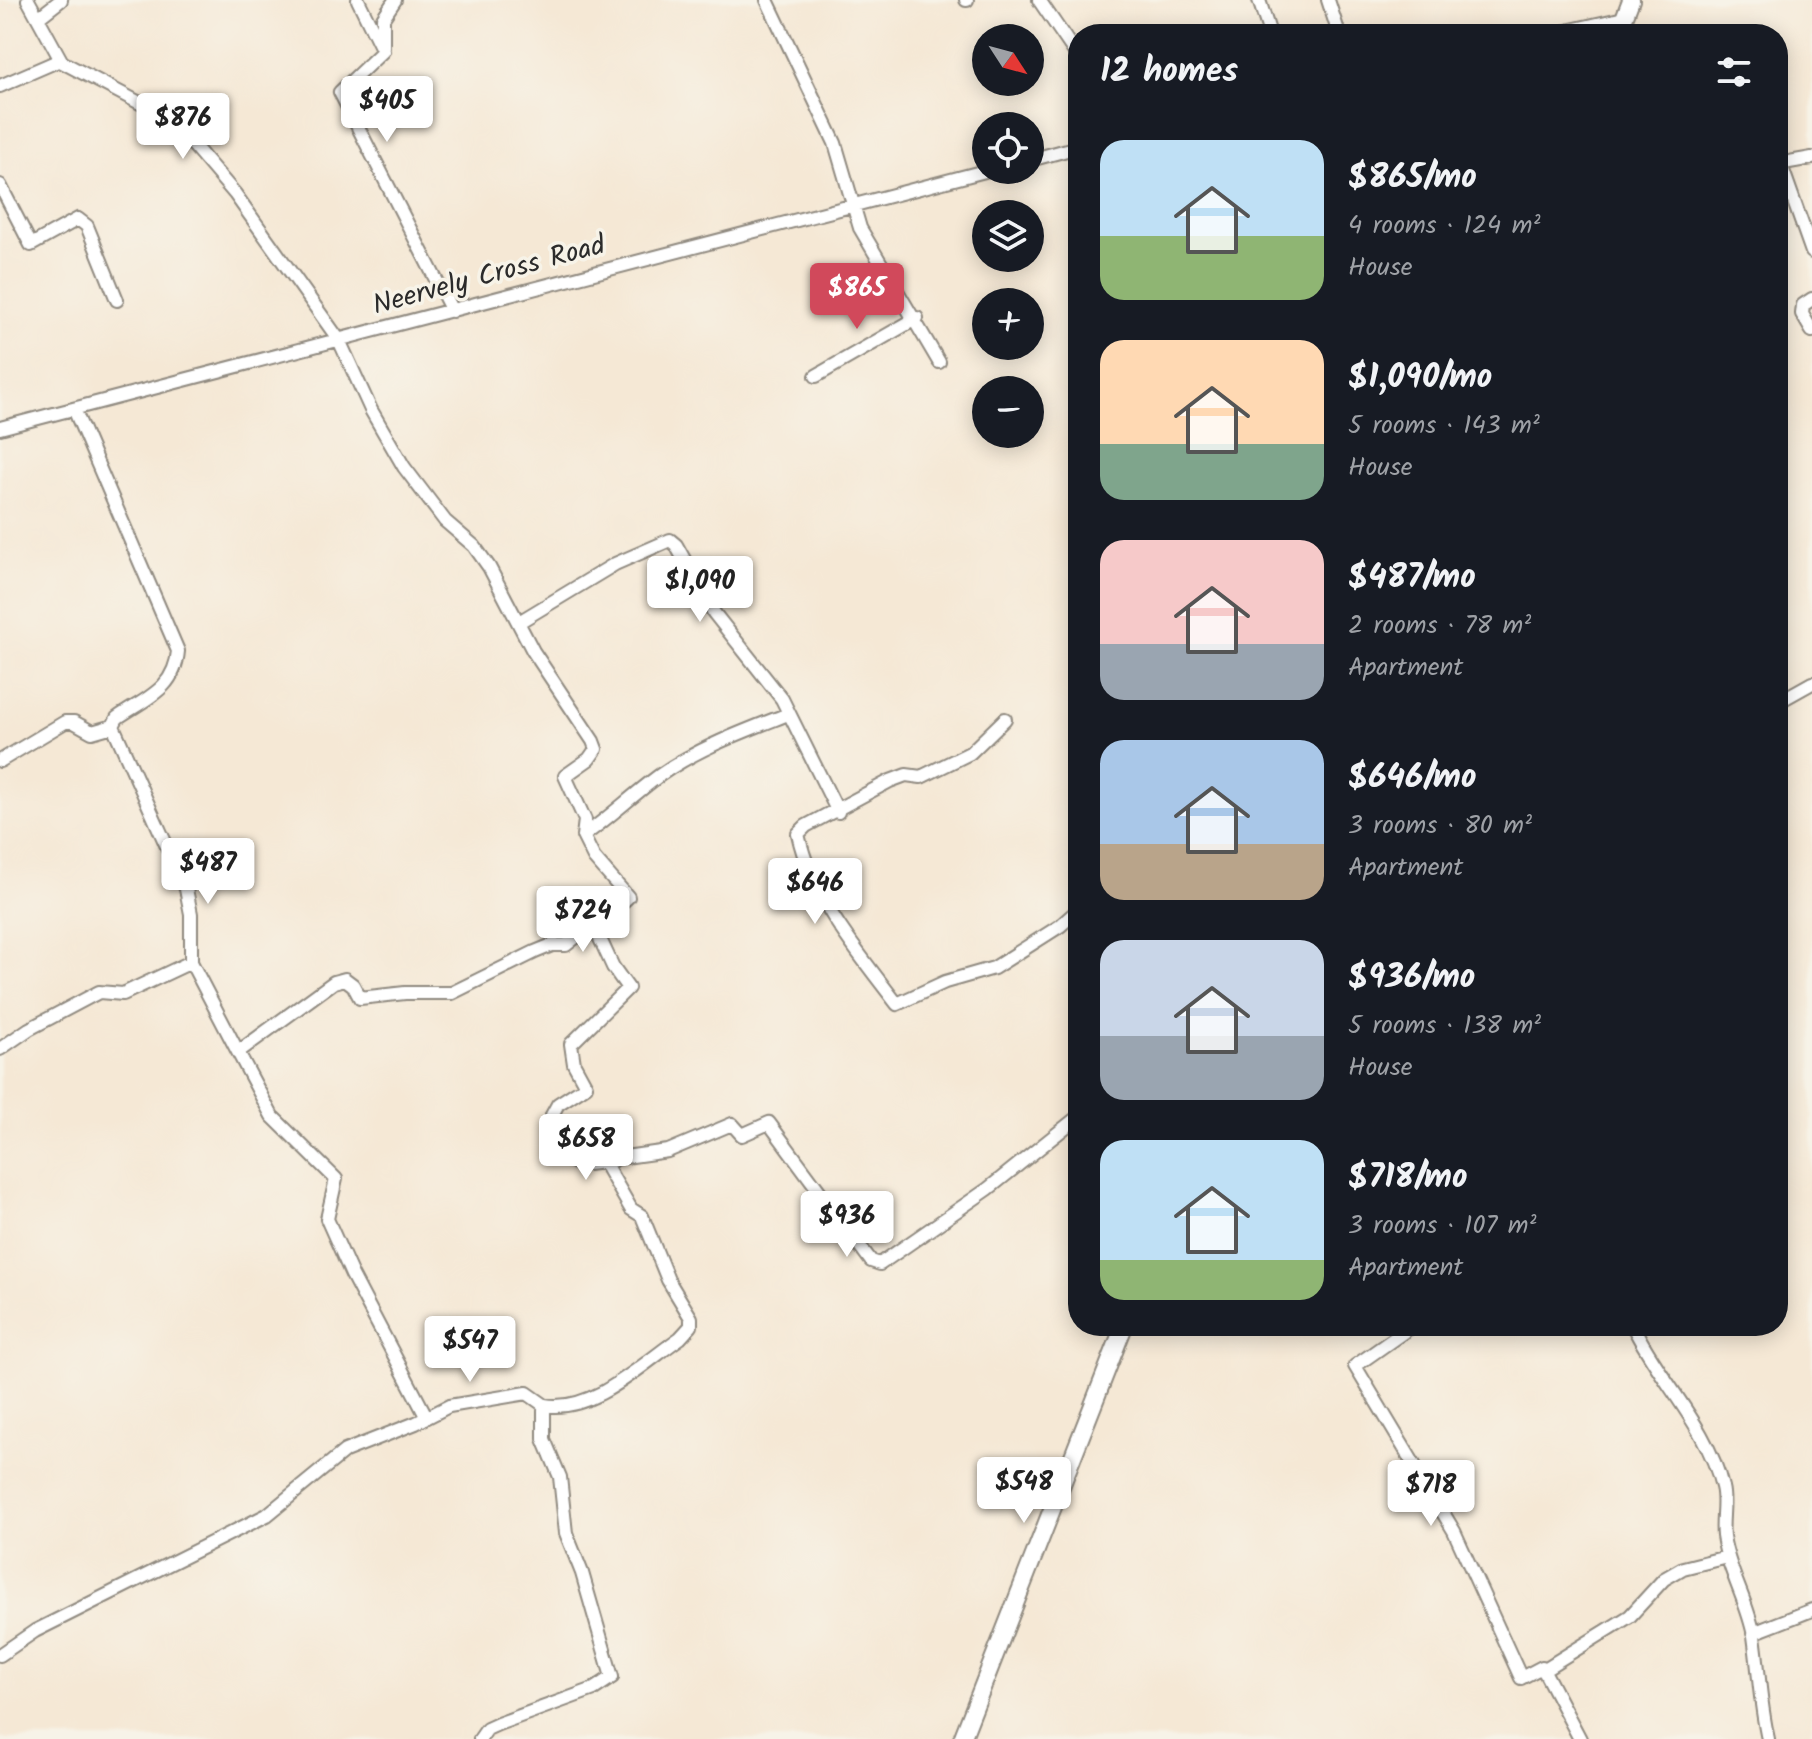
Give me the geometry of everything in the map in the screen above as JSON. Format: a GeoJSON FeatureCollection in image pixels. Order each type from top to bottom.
{"type":"FeatureCollection","features":[{"type":"Feature","properties":{"kind":"main road"},"geometry":{"type":"LineString","coordinates":[[1622,24],[1631,0]]}},
{"type":"Feature","properties":{"kind":"main road"},"geometry":{"type":"LineString","coordinates":[[962,1739],[1120,1336]]}},
{"type":"Feature","properties":{"kind":"street"},"geometry":{"type":"LineString","coordinates":[[28,0],[60,60],[172,120],[235,194],[339,340],[371,410],[404,467],[445,521],[482,557],[593,741],[596,749],[589,759],[565,776],[585,820],[583,836],[594,858],[628,897],[595,928],[586,929],[566,945],[552,945],[535,952],[452,993],[405,993],[367,999],[360,998],[353,985],[345,979],[334,982],[238,1052]]}},
{"type":"Feature","properties":{"kind":"street"},"geometry":{"type":"LineString","coordinates":[[38,18],[61,0]]}},
{"type":"Feature","properties":{"kind":"street"},"geometry":{"type":"LineString","coordinates":[[358,0],[383,51]]}},
{"type":"Feature","properties":{"kind":"street"},"geometry":{"type":"LineString","coordinates":[[395,0],[383,18],[383,51],[340,92],[452,311]]}},
{"type":"Feature","properties":{"kind":"street"},"geometry":{"type":"LineString","coordinates":[[767,0],[835,143],[860,228],[917,318],[939,362]]}},
{"type":"Feature","properties":{"kind":"street"},"geometry":{"type":"LineString","coordinates":[[1039,0],[1068,42]]}},
{"type":"Feature","properties":{"kind":"street"},"geometry":{"type":"LineString","coordinates":[[1259,0],[1267,24]]}},
{"type":"Feature","properties":{"kind":"street"},"geometry":{"type":"LineString","coordinates":[[1328,0],[1336,24]]}},
{"type":"Feature","properties":{"kind":"street"},"geometry":{"type":"LineString","coordinates":[[0,86],[60,60]]}},
{"type":"Feature","properties":{"kind":"street"},"geometry":{"type":"LineString","coordinates":[[1044,156],[1068,150]]}},
{"type":"Feature","properties":{"kind":"street"},"geometry":{"type":"LineString","coordinates":[[1788,162],[1812,158]]}},
{"type":"Feature","properties":{"kind":"street","name":"Neervely Cross Road"},"geometry":{"type":"LineString","coordinates":[[0,428],[972,174]]}},
{"type":"Feature","properties":{"kind":"street"},"geometry":{"type":"LineString","coordinates":[[0,185],[31,245],[78,219],[87,226],[117,300]]}},
{"type":"Feature","properties":{"kind":"street"},"geometry":{"type":"LineString","coordinates":[[1788,188],[1812,252]]}},
{"type":"Feature","properties":{"kind":"street"},"geometry":{"type":"LineString","coordinates":[[1812,299],[1803,305],[1802,314],[1812,331]]}},
{"type":"Feature","properties":{"kind":"street"},"geometry":{"type":"LineString","coordinates":[[816,376],[917,318]]}},
{"type":"Feature","properties":{"kind":"street"},"geometry":{"type":"LineString","coordinates":[[0,761],[65,722],[74,722],[92,732],[113,726],[117,718],[167,685],[177,670],[178,651],[74,409]]}},
{"type":"Feature","properties":{"kind":"street"},"geometry":{"type":"LineString","coordinates":[[519,622],[615,564],[670,540],[676,545],[714,613],[782,699],[808,746],[838,812]]}},
{"type":"Feature","properties":{"kind":"street"},"geometry":{"type":"LineString","coordinates":[[1788,697],[1808,686],[1812,703]]}},
{"type":"Feature","properties":{"kind":"street"},"geometry":{"type":"LineString","coordinates":[[583,836],[621,810],[661,774],[732,736],[788,714]]}},
{"type":"Feature","properties":{"kind":"street"},"geometry":{"type":"LineString","coordinates":[[1005,719],[970,753],[921,777],[906,775],[890,781],[838,812],[806,826],[798,834],[801,849],[827,912],[897,1004],[945,982],[994,968],[1068,919]]}},
{"type":"Feature","properties":{"kind":"street"},"geometry":{"type":"LineString","coordinates":[[113,726],[186,889],[191,914],[191,962],[272,1116],[336,1179],[327,1219],[359,1289],[426,1416]]}},
{"type":"Feature","properties":{"kind":"street"},"geometry":{"type":"LineString","coordinates":[[0,1655],[35,1631],[267,1515],[345,1451],[449,1406],[527,1393],[544,1405],[572,1405],[593,1397],[680,1338],[691,1326],[691,1318],[668,1280],[642,1216],[631,1209],[605,1164],[600,1161],[579,1165],[573,1161],[552,1115],[558,1104],[586,1086],[574,1064],[571,1044],[628,988],[613,967],[595,928]]}},
{"type":"Feature","properties":{"kind":"street"},"geometry":{"type":"LineString","coordinates":[[0,1049],[29,1029],[99,992],[123,994],[191,962]]}},
{"type":"Feature","properties":{"kind":"street"},"geometry":{"type":"LineString","coordinates":[[605,1164],[618,1158],[668,1151],[732,1124],[742,1135],[769,1123],[871,1261],[880,1264],[988,1189],[1068,1125]]}},
{"type":"Feature","properties":{"kind":"street"},"geometry":{"type":"LineString","coordinates":[[1398,1336],[1355,1366],[1454,1531],[1521,1678],[1543,1670],[1630,1616],[1664,1579],[1683,1568],[1727,1557]]}},
{"type":"Feature","properties":{"kind":"street"},"geometry":{"type":"LineString","coordinates":[[1638,1336],[1687,1412],[1723,1489],[1722,1532],[1727,1557],[1753,1633],[1761,1710],[1768,1739]]}},
{"type":"Feature","properties":{"kind":"street"},"geometry":{"type":"LineString","coordinates":[[480,1739],[487,1729],[594,1689],[612,1677],[582,1573],[566,1533],[560,1477],[544,1439],[544,1405]]}},
{"type":"Feature","properties":{"kind":"street"},"geometry":{"type":"LineString","coordinates":[[1753,1633],[1812,1610]]}},
{"type":"Feature","properties":{"kind":"street"},"geometry":{"type":"LineString","coordinates":[[1543,1670],[1580,1739]]}}]}
